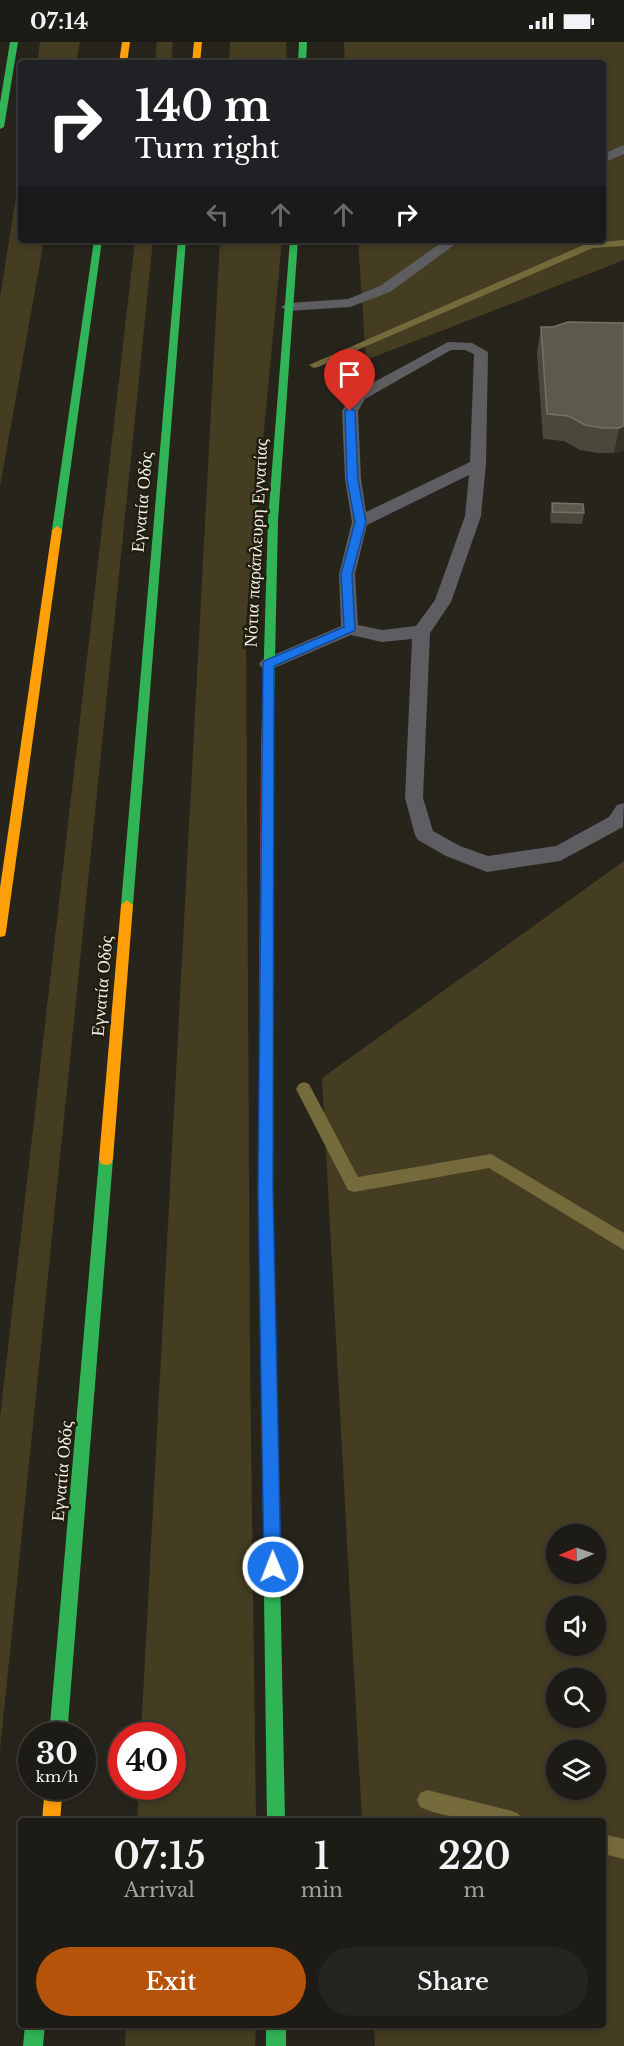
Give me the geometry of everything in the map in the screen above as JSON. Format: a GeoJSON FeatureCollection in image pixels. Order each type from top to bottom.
{"type":"FeatureCollection","features":[{"type":"Feature","properties":{"kind":"main road"},"geometry":{"type":"LineString","coordinates":[[0,127],[14,42]]}},
{"type":"Feature","properties":{"kind":"main road"},"geometry":{"type":"LineString","coordinates":[[123,60],[126,42]]}},
{"type":"Feature","properties":{"kind":"main road"},"geometry":{"type":"LineString","coordinates":[[196,60],[198,42]]}},
{"type":"Feature","properties":{"kind":"main road"},"geometry":{"type":"LineString","coordinates":[[302,60],[303,42]]}},
{"type":"Feature","properties":{"kind":"main road"},"geometry":{"type":"LineString","coordinates":[[0,932],[98,243]]}},
{"type":"Feature","properties":{"kind":"main road","name":"Εγνατία Οδός"},"geometry":{"type":"LineString","coordinates":[[59,1722],[182,243]]}},
{"type":"Feature","properties":{"kind":"main road","name":"Νότια παράπλευρη Εγνατίας"},"geometry":{"type":"LineString","coordinates":[[276,1818],[266,1192],[268,664],[273,520],[294,243]]}},
{"type":"Feature","properties":{"kind":"main road"},"geometry":{"type":"LineString","coordinates":[[51,1818],[53,1800]]}},
{"type":"Feature","properties":{"kind":"main road"},"geometry":{"type":"LineString","coordinates":[[33,2046],[34,2028]]}},
{"type":"Feature","properties":{"kind":"main road"},"geometry":{"type":"LineString","coordinates":[[276,2028],[276,2046]]}},
{"type":"Feature","properties":{"kind":"lane"},"geometry":{"type":"LineString","coordinates":[[606,158],[624,149]]}},
{"type":"Feature","properties":{"kind":"lane"},"geometry":{"type":"LineString","coordinates":[[288,307],[350,303],[385,289],[450,243]]}},
{"type":"Feature","properties":{"kind":"lane"},"geometry":{"type":"LineString","coordinates":[[350,629],[347,574],[360,522],[352,480],[350,411],[359,396],[448,346],[467,346],[482,352],[478,464],[473,516],[443,603],[421,633],[414,798],[425,835],[453,851],[487,864],[560,853],[616,822],[624,810]]}},
{"type":"Feature","properties":{"kind":"lane"},"geometry":{"type":"LineString","coordinates":[[360,522],[478,464]]}},
{"type":"Feature","properties":{"kind":"lane"},"geometry":{"type":"LineString","coordinates":[[268,664],[350,629],[382,636],[421,633]]}},
{"type":"Feature","properties":{"kind":"shaded area"},"geometry":{"type":"Polygon","coordinates":[[[40,42],[80,42],[77,60],[37,60],[40,42]]]}},
{"type":"Feature","properties":{"kind":"shaded area"},"geometry":{"type":"Polygon","coordinates":[[[157,42],[173,42],[171,60],[155,60],[157,42]]]}},
{"type":"Feature","properties":{"kind":"shaded area"},"geometry":{"type":"Polygon","coordinates":[[[230,42],[286,42],[287,60],[229,60],[230,42]]]}},
{"type":"Feature","properties":{"kind":"shaded area"},"geometry":{"type":"Polygon","coordinates":[[[344,42],[624,42],[624,260],[366,360],[358,243],[606,243],[606,60],[345,60],[344,42]]]}},
{"type":"Feature","properties":{"kind":"shaded area"},"geometry":{"type":"Polygon","coordinates":[[[18,184],[18,243],[43,243],[0,487],[0,298],[18,184]]]}},
{"type":"Feature","properties":{"kind":"shaded area"},"geometry":{"type":"Polygon","coordinates":[[[135,243],[153,243],[0,1750],[0,1417],[135,243]]]}},
{"type":"Feature","properties":{"kind":"shaded area"},"geometry":{"type":"Polygon","coordinates":[[[220,243],[282,243],[246,621],[250,1361],[256,1818],[137,1818],[138,1800],[186,1800],[186,1722],[142,1722],[220,243]]]}},
{"type":"Feature","properties":{"kind":"shaded area"},"geometry":{"type":"Polygon","coordinates":[[[624,861],[624,2046],[375,2046],[374,2028],[606,2028],[606,1818],[362,1818],[322,1078],[624,861]]]}},
{"type":"Feature","properties":{"kind":"shaded area"},"geometry":{"type":"Polygon","coordinates":[[[126,2028],[256,2028],[255,2046],[125,2046],[126,2028]]]}},
{"type":"Feature","properties":{"kind":"building"},"geometry":{"type":"Polygon","coordinates":[[[568,322],[624,323],[624,426],[603,428],[585,425],[569,416],[547,414],[541,327],[553,327],[568,322]]]}},
{"type":"Feature","properties":{"kind":"building"},"geometry":{"type":"Polygon","coordinates":[[[552,503],[583,504],[584,513],[553,512],[552,503]]]}},
{"type":"Feature","properties":{"kind":"waterway"},"geometry":{"type":"LineString","coordinates":[[314,365],[591,245],[624,243]]}},
{"type":"Feature","properties":{"kind":"waterway"},"geometry":{"type":"LineString","coordinates":[[304,1089],[354,1185],[491,1161],[624,1242]]}},
{"type":"Feature","properties":{"kind":"waterway"},"geometry":{"type":"LineString","coordinates":[[427,1800],[500,1818]]}},
{"type":"Feature","properties":{"kind":"waterway"},"geometry":{"type":"LineString","coordinates":[[606,1845],[624,1849]]}},
{"type":"Feature","properties":{"kind":"traffic: fast"},"geometry":{"type":"LineString","coordinates":[[0,127],[14,42]]}},
{"type":"Feature","properties":{"kind":"traffic: fast"},"geometry":{"type":"LineString","coordinates":[[302,60],[303,42]]}},
{"type":"Feature","properties":{"kind":"traffic: fast"},"geometry":{"type":"LineString","coordinates":[[57,530],[98,243]]}},
{"type":"Feature","properties":{"kind":"traffic: fast"},"geometry":{"type":"LineString","coordinates":[[127,905],[182,243]]}},
{"type":"Feature","properties":{"kind":"traffic: fast"},"geometry":{"type":"LineString","coordinates":[[267,753],[273,520],[294,243]]}},
{"type":"Feature","properties":{"kind":"traffic: fast"},"geometry":{"type":"LineString","coordinates":[[59,1722],[106,1159]]}},
{"type":"Feature","properties":{"kind":"traffic: fast"},"geometry":{"type":"LineString","coordinates":[[266,1220],[276,1818]]}},
{"type":"Feature","properties":{"kind":"traffic: fast"},"geometry":{"type":"LineString","coordinates":[[33,2046],[35,2028]]}},
{"type":"Feature","properties":{"kind":"traffic: fast"},"geometry":{"type":"LineString","coordinates":[[276,2028],[276,2046]]}},
{"type":"Feature","properties":{"kind":"traffic: slow"},"geometry":{"type":"LineString","coordinates":[[123,60],[126,42]]}},
{"type":"Feature","properties":{"kind":"traffic: slow"},"geometry":{"type":"LineString","coordinates":[[196,60],[198,42]]}},
{"type":"Feature","properties":{"kind":"traffic: slow"},"geometry":{"type":"LineString","coordinates":[[0,932],[57,530]]}},
{"type":"Feature","properties":{"kind":"traffic: slow"},"geometry":{"type":"LineString","coordinates":[[106,1159],[127,905]]}},
{"type":"Feature","properties":{"kind":"traffic: slow"},"geometry":{"type":"LineString","coordinates":[[266,1006],[266,1220]]}},
{"type":"Feature","properties":{"kind":"traffic: slow"},"geometry":{"type":"LineString","coordinates":[[51,1818],[53,1800]]}},
{"type":"Feature","properties":{"kind":"traffic: jam"},"geometry":{"type":"LineString","coordinates":[[266,1006],[267,753]]}},
{"type":"Feature","properties":{"kind":"route"},"geometry":{"type":"LineString","coordinates":[[273,1567],[266,1192],[268,664],[350,629],[347,574],[360,522],[352,480],[350,411]]}}]}
